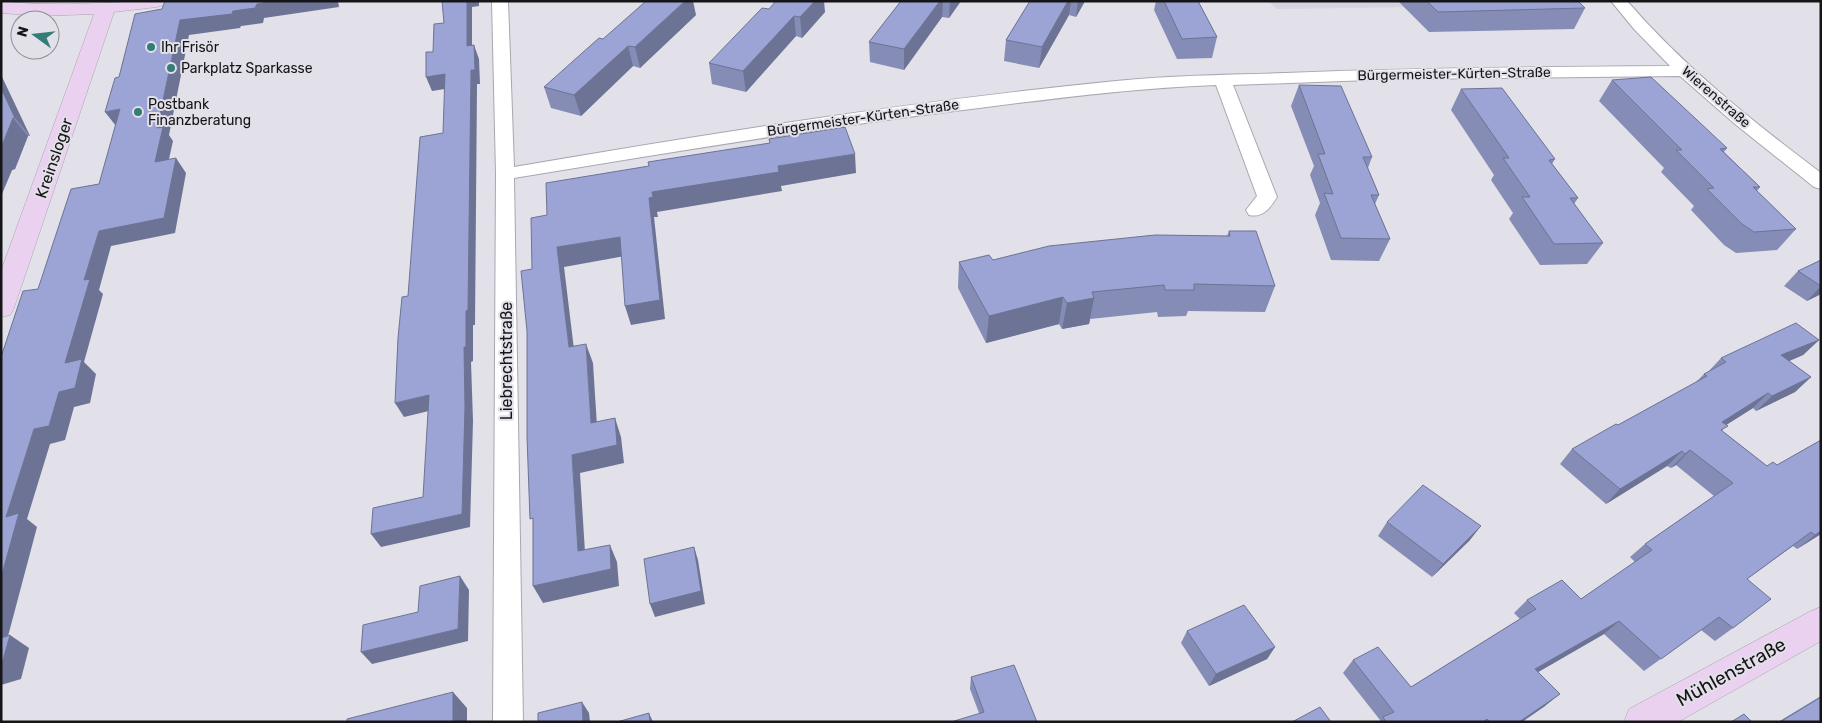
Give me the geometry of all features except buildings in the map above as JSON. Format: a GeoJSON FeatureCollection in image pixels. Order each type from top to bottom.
{"type":"FeatureCollection","features":[{"type":"Feature","properties":{"kind":"main road"},"geometry":{"type":"LineString","coordinates":[[1,7],[54,11],[106,8],[157,1]]}},
{"type":"Feature","properties":{"kind":"main road","name":"Kreinsloger"},"geometry":{"type":"LineString","coordinates":[[1,308],[106,8]]}},
{"type":"Feature","properties":{"kind":"main road","name":"Mühlenstraße"},"geometry":{"type":"LineString","coordinates":[[1642,722],[1821,623]]}},
{"type":"Feature","properties":{"kind":"street","name":"Liebrechtstraße"},"geometry":{"type":"LineString","coordinates":[[500,1],[504,174],[508,722]]}},
{"type":"Feature","properties":{"kind":"street","name":"Wierenstraße"},"geometry":{"type":"LineString","coordinates":[[1620,1],[1631,16],[1686,71],[1772,146],[1821,183]]}},
{"type":"Feature","properties":{"kind":"street","name":"Bürgermeister-Kürten-Straße"},"geometry":{"type":"LineString","coordinates":[[504,174],[731,136],[868,116],[1116,86],[1396,74],[1686,71]]}},
{"type":"Feature","properties":{"kind":"street"},"geometry":{"type":"LineString","coordinates":[[1223,81],[1267,197],[1256,210]]}},
{"type":"Feature","properties":{"kind":"shaded area"},"geometry":{"type":"Polygon","coordinates":[[[1268,1],[1482,1],[1415,7],[1277,9],[1268,1]]]}},
{"type":"Feature","properties":{"kind":"place","name":"Ihr Frisör"},"geometry":{"type":"Point","coordinates":[151,47]}},
{"type":"Feature","properties":{"kind":"place","name":"Parkplatz Sparkasse"},"geometry":{"type":"Point","coordinates":[171,68]}},
{"type":"Feature","properties":{"kind":"place","name":"Postbank Finanzberatung"},"geometry":{"type":"Point","coordinates":[138,112]}}]}
